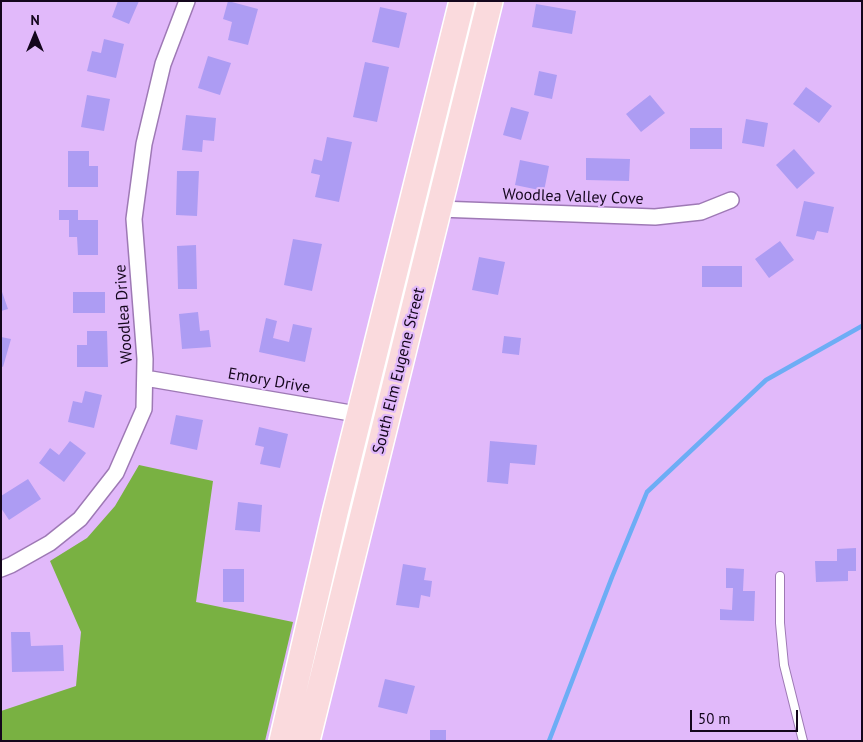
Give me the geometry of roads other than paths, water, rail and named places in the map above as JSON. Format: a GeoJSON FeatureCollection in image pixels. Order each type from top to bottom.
{"type":"FeatureCollection","features":[{"type":"Feature","properties":{"kind":"main road","name":"South Elm Eugene Street"},"geometry":{"type":"LineString","coordinates":[[282,741],[359,415],[462,1]]}},
{"type":"Feature","properties":{"kind":"main road","name":"South Elm Eugene Street"},"geometry":{"type":"LineString","coordinates":[[307,741],[490,1]]}},
{"type":"Feature","properties":{"kind":"street","name":"Woodlea Drive"},"geometry":{"type":"LineString","coordinates":[[1,569],[50,543],[80,518],[116,473],[144,409],[145,359],[134,219],[144,144],[164,64],[187,1]]}},
{"type":"Feature","properties":{"kind":"street","name":"Woodlea Valley Cove"},"geometry":{"type":"LineString","coordinates":[[412,202],[439,209],[655,217],[700,212],[731,200]]}},
{"type":"Feature","properties":{"kind":"street","name":"Emory Drive"},"geometry":{"type":"LineString","coordinates":[[145,378],[386,419]]}},
{"type":"Feature","properties":{"kind":"lane"},"geometry":{"type":"LineString","coordinates":[[780,576],[780,623],[784,665],[803,741]]}},
{"type":"Feature","properties":{"kind":"waterway"},"geometry":{"type":"LineString","coordinates":[[549,741],[647,492],[766,380],[862,326]]}}]}
